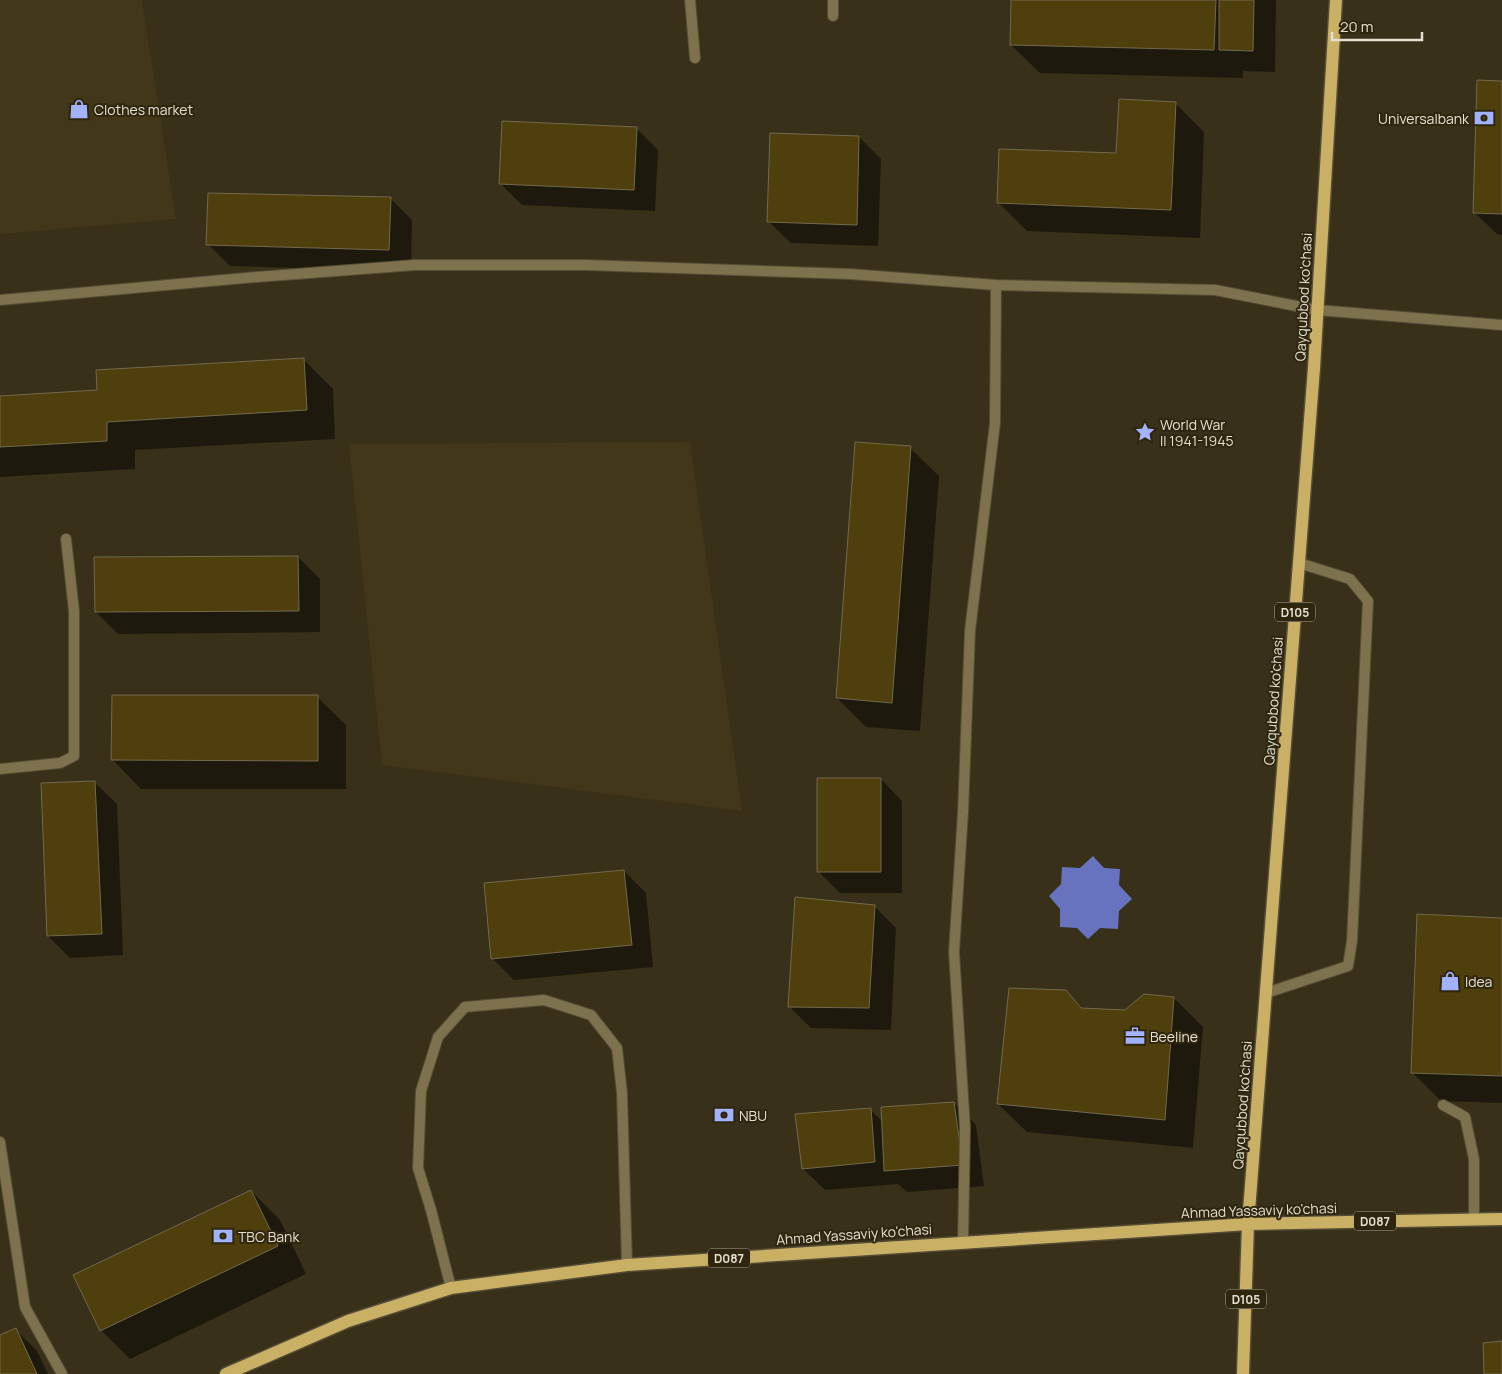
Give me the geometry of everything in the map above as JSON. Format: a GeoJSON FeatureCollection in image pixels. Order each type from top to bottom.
{"type":"FeatureCollection","features":[{"type":"Feature","properties":{"kind":"main road","name":"Qayqubbod ko'chasi"},"geometry":{"type":"LineString","coordinates":[[1243,1374],[1248,1224],[1299,563],[1336,0]]}},
{"type":"Feature","properties":{"kind":"main road","name":"Ahmad Yassaviy ko'chasi"},"geometry":{"type":"LineString","coordinates":[[226,1374],[348,1320],[450,1288],[628,1265],[1248,1224],[1502,1219]]}},
{"type":"Feature","properties":{"kind":"street"},"geometry":{"type":"LineString","coordinates":[[690,0],[695,58]]}},
{"type":"Feature","properties":{"kind":"street"},"geometry":{"type":"LineString","coordinates":[[833,16],[834,0]]}},
{"type":"Feature","properties":{"kind":"street"},"geometry":{"type":"LineString","coordinates":[[0,300],[415,264],[585,264],[840,273],[996,285],[1215,290],[1317,310],[1502,325]]}},
{"type":"Feature","properties":{"kind":"street"},"geometry":{"type":"LineString","coordinates":[[963,1242],[965,1128],[954,952],[964,812],[970,631],[995,424],[996,285]]}},
{"type":"Feature","properties":{"kind":"street"},"geometry":{"type":"LineString","coordinates":[[0,769],[60,763],[74,756],[74,611],[66,539]]}},
{"type":"Feature","properties":{"kind":"street"},"geometry":{"type":"LineString","coordinates":[[1266,993],[1348,966],[1352,941],[1368,601],[1350,579],[1299,563]]}},
{"type":"Feature","properties":{"kind":"street"},"geometry":{"type":"LineString","coordinates":[[450,1288],[418,1168],[421,1091],[438,1037],[465,1007],[544,1000],[591,1015],[617,1048],[622,1093],[628,1265]]}},
{"type":"Feature","properties":{"kind":"street"},"geometry":{"type":"LineString","coordinates":[[1443,1105],[1465,1117],[1474,1159],[1474,1219]]}},
{"type":"Feature","properties":{"kind":"street"},"geometry":{"type":"LineString","coordinates":[[0,1142],[25,1306],[62,1374]]}},
{"type":"Feature","properties":{"kind":"shaded area","name":"Clothes market"},"geometry":{"type":"Polygon","coordinates":[[[0,0],[142,0],[176,219],[0,234],[0,0]]]}},
{"type":"Feature","properties":{"kind":"shaded area"},"geometry":{"type":"Polygon","coordinates":[[[690,442],[742,811],[382,765],[349,444],[690,442]]]}},
{"type":"Feature","properties":{"kind":"water"},"geometry":{"type":"Polygon","coordinates":[[[1093,856],[1104,868],[1120,869],[1119,885],[1132,899],[1119,911],[1118,929],[1100,928],[1088,939],[1077,928],[1060,927],[1060,909],[1049,896],[1061,884],[1062,867],[1080,868],[1093,856]]]}},
{"type":"Feature","properties":{"kind":"building"},"geometry":{"type":"Polygon","coordinates":[[[1011,0],[1216,0],[1214,50],[1010,45],[1011,0]]]}},
{"type":"Feature","properties":{"kind":"building"},"geometry":{"type":"Polygon","coordinates":[[[1219,0],[1254,0],[1253,51],[1219,50],[1219,0]]]}},
{"type":"Feature","properties":{"kind":"building"},"geometry":{"type":"Polygon","coordinates":[[[1477,80],[1502,81],[1502,214],[1473,213],[1477,80]]]}},
{"type":"Feature","properties":{"kind":"building"},"geometry":{"type":"Polygon","coordinates":[[[1119,99],[1176,102],[1171,210],[997,203],[999,149],[1116,153],[1119,99]]]}},
{"type":"Feature","properties":{"kind":"building"},"geometry":{"type":"Polygon","coordinates":[[[502,121],[637,127],[634,190],[499,184],[502,121]]]}},
{"type":"Feature","properties":{"kind":"building"},"geometry":{"type":"Polygon","coordinates":[[[770,133],[859,136],[857,225],[767,222],[770,133]]]}},
{"type":"Feature","properties":{"kind":"building"},"geometry":{"type":"Polygon","coordinates":[[[208,193],[391,197],[389,250],[206,245],[208,193]]]}},
{"type":"Feature","properties":{"kind":"building"},"geometry":{"type":"Polygon","coordinates":[[[304,358],[307,410],[107,422],[107,441],[0,447],[0,396],[97,390],[96,370],[304,358]]]}},
{"type":"Feature","properties":{"kind":"building"},"geometry":{"type":"Polygon","coordinates":[[[855,442],[911,446],[892,703],[836,698],[855,442]]]}},
{"type":"Feature","properties":{"kind":"building"},"geometry":{"type":"Polygon","coordinates":[[[298,556],[299,611],[95,612],[94,557],[298,556]]]}},
{"type":"Feature","properties":{"kind":"building"},"geometry":{"type":"Polygon","coordinates":[[[112,695],[318,695],[318,761],[111,760],[112,695]]]}},
{"type":"Feature","properties":{"kind":"building"},"geometry":{"type":"Polygon","coordinates":[[[817,778],[881,778],[881,872],[817,872],[817,778]]]}},
{"type":"Feature","properties":{"kind":"building"},"geometry":{"type":"Polygon","coordinates":[[[95,781],[102,934],[47,936],[41,783],[95,781]]]}},
{"type":"Feature","properties":{"kind":"building"},"geometry":{"type":"Polygon","coordinates":[[[624,870],[632,945],[491,959],[484,883],[624,870]]]}},
{"type":"Feature","properties":{"kind":"building"},"geometry":{"type":"Polygon","coordinates":[[[795,897],[875,905],[869,1008],[788,1007],[795,897]]]}},
{"type":"Feature","properties":{"kind":"building"},"geometry":{"type":"Polygon","coordinates":[[[1417,914],[1502,918],[1502,1076],[1411,1073],[1417,914]]]}},
{"type":"Feature","properties":{"kind":"building"},"geometry":{"type":"Polygon","coordinates":[[[1009,988],[1066,990],[1081,1008],[1125,1010],[1144,994],[1174,997],[1165,1120],[997,1104],[1009,988]]]}},
{"type":"Feature","properties":{"kind":"building"},"geometry":{"type":"Polygon","coordinates":[[[954,1102],[963,1165],[884,1171],[881,1107],[954,1102]]]}},
{"type":"Feature","properties":{"kind":"building"},"geometry":{"type":"Polygon","coordinates":[[[871,1108],[875,1162],[802,1169],[795,1114],[871,1108]]]}},
{"type":"Feature","properties":{"kind":"building"},"geometry":{"type":"Polygon","coordinates":[[[251,1190],[278,1246],[100,1331],[73,1275],[251,1190]]]}},
{"type":"Feature","properties":{"kind":"building"},"geometry":{"type":"Polygon","coordinates":[[[16,1328],[37,1374],[0,1374],[0,1335],[16,1328]]]}},
{"type":"Feature","properties":{"kind":"building"},"geometry":{"type":"Polygon","coordinates":[[[1502,1341],[1502,1374],[1484,1374],[1483,1343],[1502,1341]]]}},
{"type":"Feature","properties":{"kind":"place","name":"Clothes market"},"geometry":{"type":"Point","coordinates":[79,109]}},
{"type":"Feature","properties":{"kind":"place","name":"Universalbank"},"geometry":{"type":"Point","coordinates":[1484,118]}},
{"type":"Feature","properties":{"kind":"place","name":"World War II 1941-1945"},"geometry":{"type":"Point","coordinates":[1145,432]}},
{"type":"Feature","properties":{"kind":"place","name":"Idea"},"geometry":{"type":"Point","coordinates":[1450,981]}},
{"type":"Feature","properties":{"kind":"place","name":"Beeline"},"geometry":{"type":"Point","coordinates":[1135,1036]}},
{"type":"Feature","properties":{"kind":"place","name":"NBU"},"geometry":{"type":"Point","coordinates":[724,1115]}},
{"type":"Feature","properties":{"kind":"place","name":"TBC Bank"},"geometry":{"type":"Point","coordinates":[223,1236]}}]}
